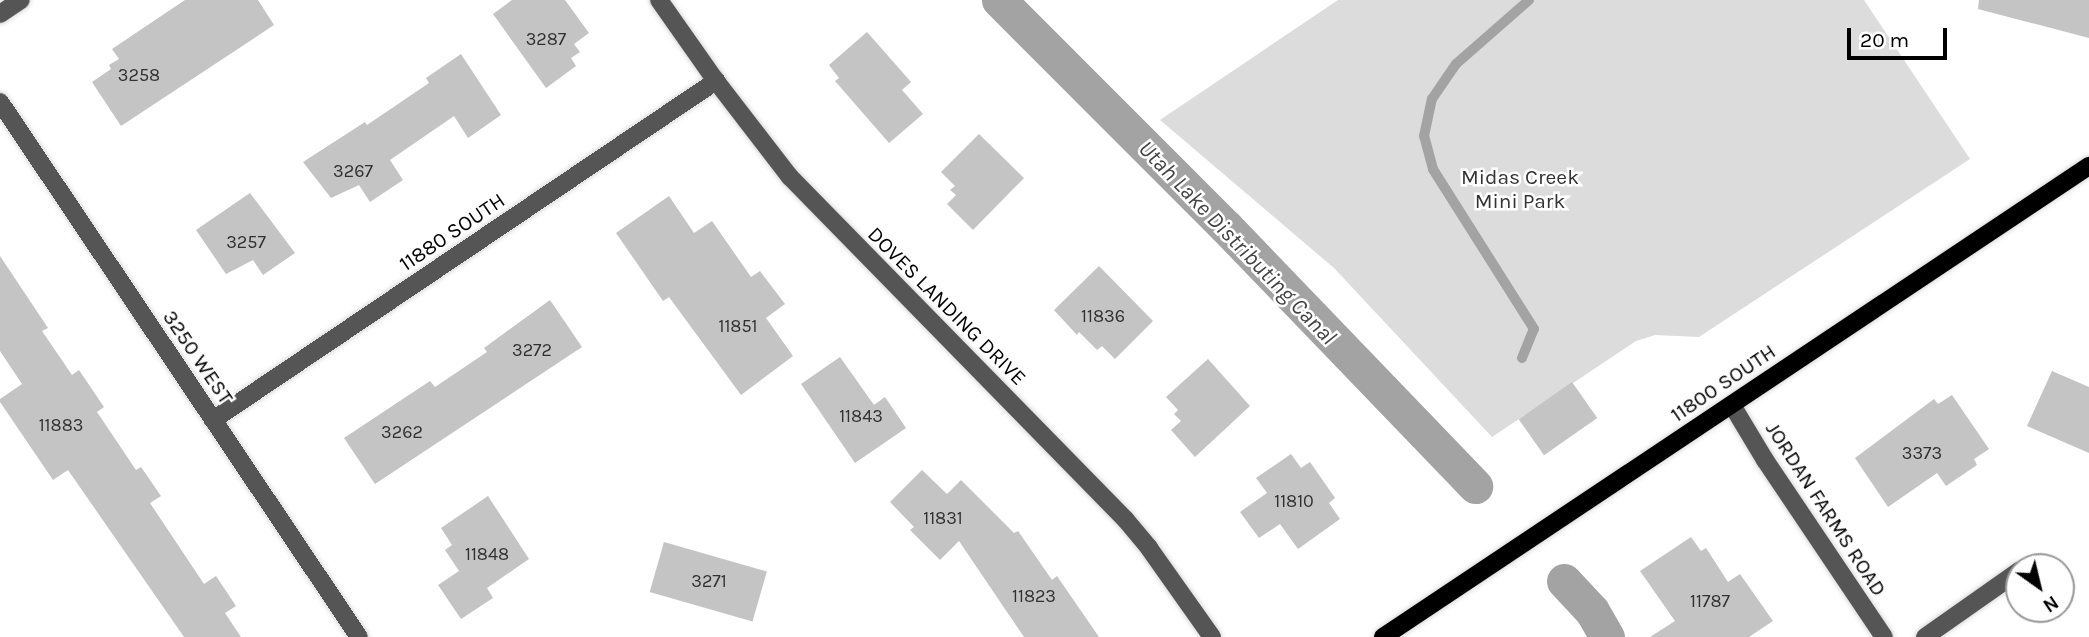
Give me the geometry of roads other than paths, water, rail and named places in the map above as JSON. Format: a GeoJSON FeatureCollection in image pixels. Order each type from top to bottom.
{"type":"FeatureCollection","features":[{"type":"Feature","properties":{"kind":"main road","name":"11800 SOUTH"},"geometry":{"type":"LineString","coordinates":[[1383,637],[2089,166]]}},
{"type":"Feature","properties":{"kind":"street"},"geometry":{"type":"LineString","coordinates":[[0,14],[21,0]]}},
{"type":"Feature","properties":{"kind":"street","name":"DOVES LANDING DRIVE"},"geometry":{"type":"LineString","coordinates":[[659,0],[716,82],[797,185],[1125,519],[1157,558],[1212,637]]}},
{"type":"Feature","properties":{"kind":"street","name":"11880 SOUTH"},"geometry":{"type":"LineString","coordinates":[[213,420],[716,82]]}},
{"type":"Feature","properties":{"kind":"street","name":"3250 WEST"},"geometry":{"type":"LineString","coordinates":[[0,102],[359,637]]}},
{"type":"Feature","properties":{"kind":"street","name":"JORDAN FARMS ROAD"},"geometry":{"type":"LineString","coordinates":[[1731,405],[1884,637]]}},
{"type":"Feature","properties":{"kind":"street"},"geometry":{"type":"LineString","coordinates":[[1925,637],[2005,581]]}},
{"type":"Feature","properties":{"kind":"waterway","name":"Utah Lake Distributing Canal"},"geometry":{"type":"LineString","coordinates":[[999,0],[1225,226],[1475,486]]}},
{"type":"Feature","properties":{"kind":"waterway"},"geometry":{"type":"LineString","coordinates":[[1522,358],[1534,329],[1433,169],[1424,136],[1432,99],[1456,64],[1529,0]]}},
{"type":"Feature","properties":{"kind":"waterway","name":"Utah Lake Distributing Canal"},"geometry":{"type":"LineString","coordinates":[[1564,581],[1592,611],[1607,637]]}},
{"type":"Feature","properties":{"kind":"park label","name":"Midas Creek Mini Park"},"geometry":{"type":"Point","coordinates":[1520,189]}}]}
